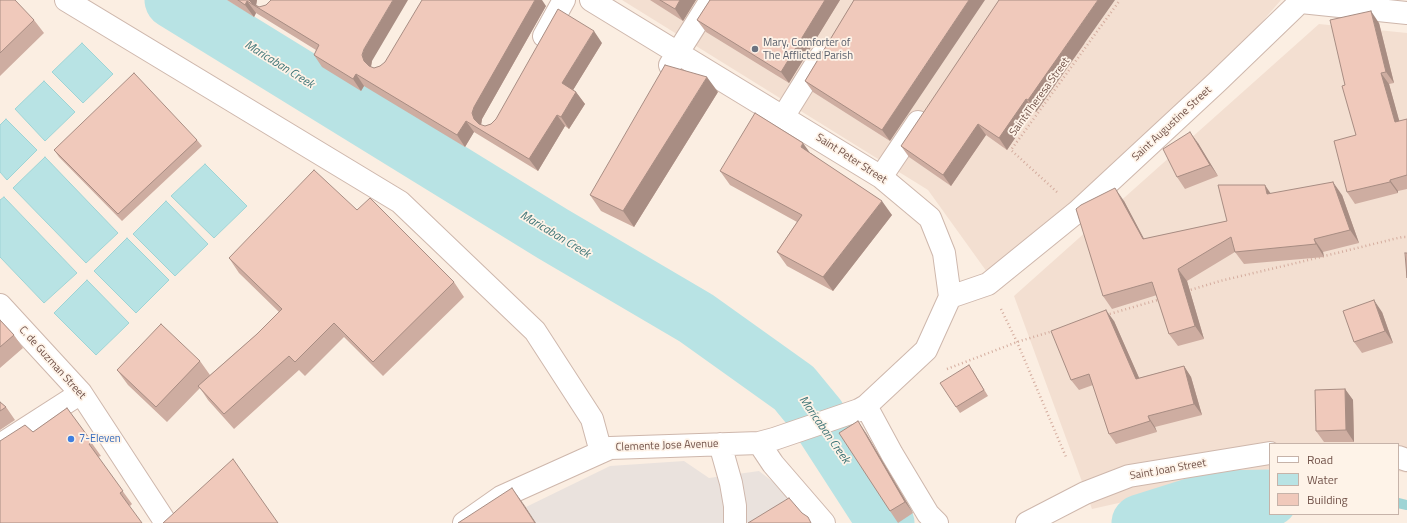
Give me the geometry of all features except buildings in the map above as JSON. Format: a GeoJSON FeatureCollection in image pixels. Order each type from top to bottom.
{"type":"FeatureCollection","features":[{"type":"Feature","properties":{"kind":"street"},"geometry":{"type":"LineString","coordinates":[[66,0],[400,202],[535,331],[592,419],[601,452]]}},
{"type":"Feature","properties":{"kind":"street"},"geometry":{"type":"LineString","coordinates":[[532,55],[564,0]]}},
{"type":"Feature","properties":{"kind":"street","name":"Saint Peter Street"},"geometry":{"type":"LineString","coordinates":[[590,0],[881,177],[930,218],[944,253],[950,297]]}},
{"type":"Feature","properties":{"kind":"street"},"geometry":{"type":"LineString","coordinates":[[662,80],[677,53],[711,0]]}},
{"type":"Feature","properties":{"kind":"street","name":"Saint Augustine Street"},"geometry":{"type":"LineString","coordinates":[[950,297],[988,284],[1078,211],[1302,1],[1407,13]]}},
{"type":"Feature","properties":{"kind":"street"},"geometry":{"type":"LineString","coordinates":[[783,117],[831,39]]}},
{"type":"Feature","properties":{"kind":"street"},"geometry":{"type":"LineString","coordinates":[[881,177],[929,105]]}},
{"type":"Feature","properties":{"kind":"street"},"geometry":{"type":"LineString","coordinates":[[937,523],[928,514],[863,408],[926,350],[950,297]]}},
{"type":"Feature","properties":{"kind":"street","name":"C. de Guzman Street"},"geometry":{"type":"LineString","coordinates":[[0,305],[81,393],[166,523]]}},
{"type":"Feature","properties":{"kind":"street"},"geometry":{"type":"LineString","coordinates":[[0,445],[81,393]]}},
{"type":"Feature","properties":{"kind":"street","name":"Clemente Jose Avenue"},"geometry":{"type":"LineString","coordinates":[[464,523],[501,497],[610,448],[767,441],[863,408]]}},
{"type":"Feature","properties":{"kind":"street"},"geometry":{"type":"LineString","coordinates":[[767,441],[773,464],[824,523]]}},
{"type":"Feature","properties":{"kind":"street"},"geometry":{"type":"LineString","coordinates":[[720,444],[731,483],[735,506],[735,523]]}},
{"type":"Feature","properties":{"kind":"street","name":"Saint Joan Street"},"geometry":{"type":"LineString","coordinates":[[1027,523],[1085,493],[1129,476],[1269,453]]}},
{"type":"Feature","properties":{"kind":"path","name":"Saint Theresa Street"},"geometry":{"type":"LineString","coordinates":[[1078,211],[1011,150],[1120,0]]}},
{"type":"Feature","properties":{"kind":"path"},"geometry":{"type":"LineString","coordinates":[[1180,293],[1220,281],[1407,237]]}},
{"type":"Feature","properties":{"kind":"path"},"geometry":{"type":"LineString","coordinates":[[988,284],[1017,342],[1066,457]]}},
{"type":"Feature","properties":{"kind":"path"},"geometry":{"type":"LineString","coordinates":[[1106,315],[1166,297]]}},
{"type":"Feature","properties":{"kind":"path"},"geometry":{"type":"LineString","coordinates":[[926,350],[944,370],[1017,342],[1054,331]]}},
{"type":"Feature","properties":{"kind":"shaded area"},"geometry":{"type":"Polygon","coordinates":[[[622,0],[1281,0],[1241,46],[1070,207],[987,272],[928,190],[622,0]]]}},
{"type":"Feature","properties":{"kind":"shaded area"},"geometry":{"type":"Polygon","coordinates":[[[1319,24],[1407,33],[1407,473],[1399,471],[1399,443],[1269,443],[1269,469],[1092,509],[1014,296],[1319,24]]]}},
{"type":"Feature","properties":{"kind":"shaded area"},"geometry":{"type":"Polygon","coordinates":[[[684,461],[709,478],[759,471],[808,509],[817,523],[536,523],[526,507],[610,466],[684,461]]]}},
{"type":"Feature","properties":{"kind":"water"},"geometry":{"type":"Polygon","coordinates":[[[82,43],[113,74],[83,103],[52,72],[82,43]]]}},
{"type":"Feature","properties":{"kind":"water"},"geometry":{"type":"Polygon","coordinates":[[[44,81],[75,112],[45,141],[15,109],[44,81]]]}},
{"type":"Feature","properties":{"kind":"water"},"geometry":{"type":"Polygon","coordinates":[[[6,119],[37,150],[7,180],[0,172],[0,125],[6,119]]]}},
{"type":"Feature","properties":{"kind":"water"},"geometry":{"type":"Polygon","coordinates":[[[45,157],[118,233],[86,263],[13,188],[45,157]]]}},
{"type":"Feature","properties":{"kind":"water"},"geometry":{"type":"Polygon","coordinates":[[[205,164],[247,206],[214,238],[171,196],[205,164]]]}},
{"type":"Feature","properties":{"kind":"water"},"geometry":{"type":"Polygon","coordinates":[[[4,197],[77,273],[44,303],[0,257],[0,200],[4,197]]]}},
{"type":"Feature","properties":{"kind":"water"},"geometry":{"type":"Polygon","coordinates":[[[166,201],[208,244],[175,276],[133,234],[166,201]]]}},
{"type":"Feature","properties":{"kind":"water"},"geometry":{"type":"Polygon","coordinates":[[[127,238],[169,280],[136,313],[94,271],[127,238]]]}},
{"type":"Feature","properties":{"kind":"water"},"geometry":{"type":"Polygon","coordinates":[[[87,280],[129,323],[96,355],[54,313],[87,280]]]}},
{"type":"Feature","properties":{"kind":"waterway","name":"Maricaban Creek"},"geometry":{"type":"LineString","coordinates":[[173,0],[553,234],[696,318],[794,388],[817,416],[886,523]]}},
{"type":"Feature","properties":{"kind":"waterway","name":"Maricaban Creek"},"geometry":{"type":"LineString","coordinates":[[1140,523],[1216,499],[1269,498]]}},
{"type":"Feature","properties":{"kind":"waterway","name":"Maricaban Creek"},"geometry":{"type":"LineString","coordinates":[[1399,503],[1407,505]]}},
{"type":"Feature","properties":{"kind":"place","name":"Mary, Comforter of The Afflicted Parish"},"geometry":{"type":"Point","coordinates":[755,49]}},
{"type":"Feature","properties":{"kind":"place","name":"7-Eleven"},"geometry":{"type":"Point","coordinates":[71,439]}}]}
